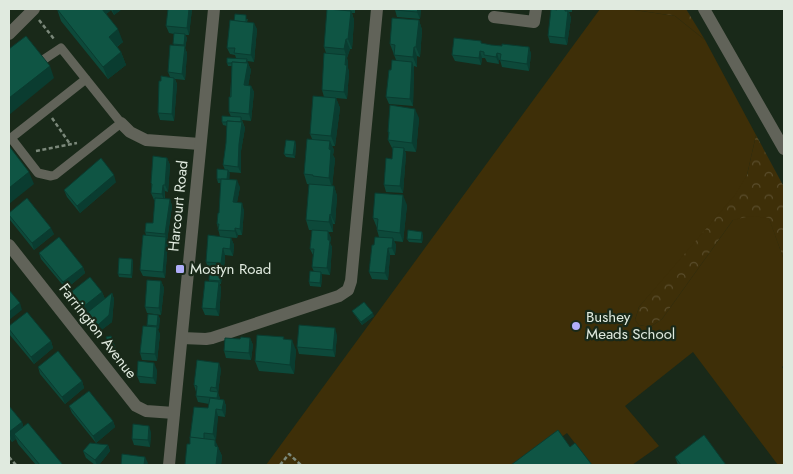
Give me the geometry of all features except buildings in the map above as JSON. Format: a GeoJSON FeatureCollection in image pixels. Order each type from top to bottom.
{"type":"FeatureCollection","features":[{"type":"Feature","properties":{"kind":"street"},"geometry":{"type":"LineString","coordinates":[[9,34],[34,9]]}},
{"type":"Feature","properties":{"kind":"street","name":"Harcourt Road"},"geometry":{"type":"LineString","coordinates":[[169,465],[214,9]]}},
{"type":"Feature","properties":{"kind":"street"},"geometry":{"type":"LineString","coordinates":[[182,338],[212,338],[339,296],[348,290],[351,281],[377,9]]}},
{"type":"Feature","properties":{"kind":"street"},"geometry":{"type":"LineString","coordinates":[[494,18],[534,22],[536,9]]}},
{"type":"Feature","properties":{"kind":"street"},"geometry":{"type":"LineString","coordinates":[[704,9],[784,150]]}},
{"type":"Feature","properties":{"kind":"street"},"geometry":{"type":"LineString","coordinates":[[121,123],[130,132],[146,140],[200,144]]}},
{"type":"Feature","properties":{"kind":"street","name":"Farrington Avenue"},"geometry":{"type":"LineString","coordinates":[[9,244],[136,406],[146,411],[174,413]]}},
{"type":"Feature","properties":{"kind":"lane"},"geometry":{"type":"LineString","coordinates":[[43,60],[60,48],[86,79],[121,123],[51,176],[38,173],[11,138],[86,79]]}},
{"type":"Feature","properties":{"kind":"path"},"geometry":{"type":"LineString","coordinates":[[47,110],[78,156]]}},
{"type":"Feature","properties":{"kind":"path"},"geometry":{"type":"LineString","coordinates":[[23,154],[78,143]]}},
{"type":"Feature","properties":{"kind":"path"},"geometry":{"type":"LineString","coordinates":[[280,465],[289,454],[301,465]]}},
{"type":"Feature","properties":{"kind":"path"},"geometry":{"type":"LineString","coordinates":[[9,457],[16,465]]}},
{"type":"Feature","properties":{"kind":"green space","name":"Bushey Meads School"},"geometry":{"type":"Polygon","coordinates":[[[600,9],[628,9],[675,16],[705,40],[756,135],[747,175],[735,195],[639,307],[635,320],[639,325],[650,327],[662,319],[733,220],[751,216],[769,218],[784,260],[784,365],[782,367],[784,370],[784,465],[778,465],[693,352],[625,406],[659,446],[632,465],[592,465],[567,433],[523,465],[266,465],[600,9]]]}},
{"type":"Feature","properties":{"kind":"green space"},"geometry":{"type":"Polygon","coordinates":[[[628,9],[686,9],[705,40],[675,16],[628,9]]]}},
{"type":"Feature","properties":{"kind":"green space"},"geometry":{"type":"Polygon","coordinates":[[[756,135],[784,187],[784,260],[769,219],[733,220],[662,319],[650,327],[639,325],[635,320],[639,307],[747,175],[756,135]]]}},
{"type":"Feature","properties":{"kind":"place","name":"Mostyn Road"},"geometry":{"type":"Point","coordinates":[180,269]}},
{"type":"Feature","properties":{"kind":"place","name":"Bushey Meads School"},"geometry":{"type":"Point","coordinates":[576,326]}}]}
